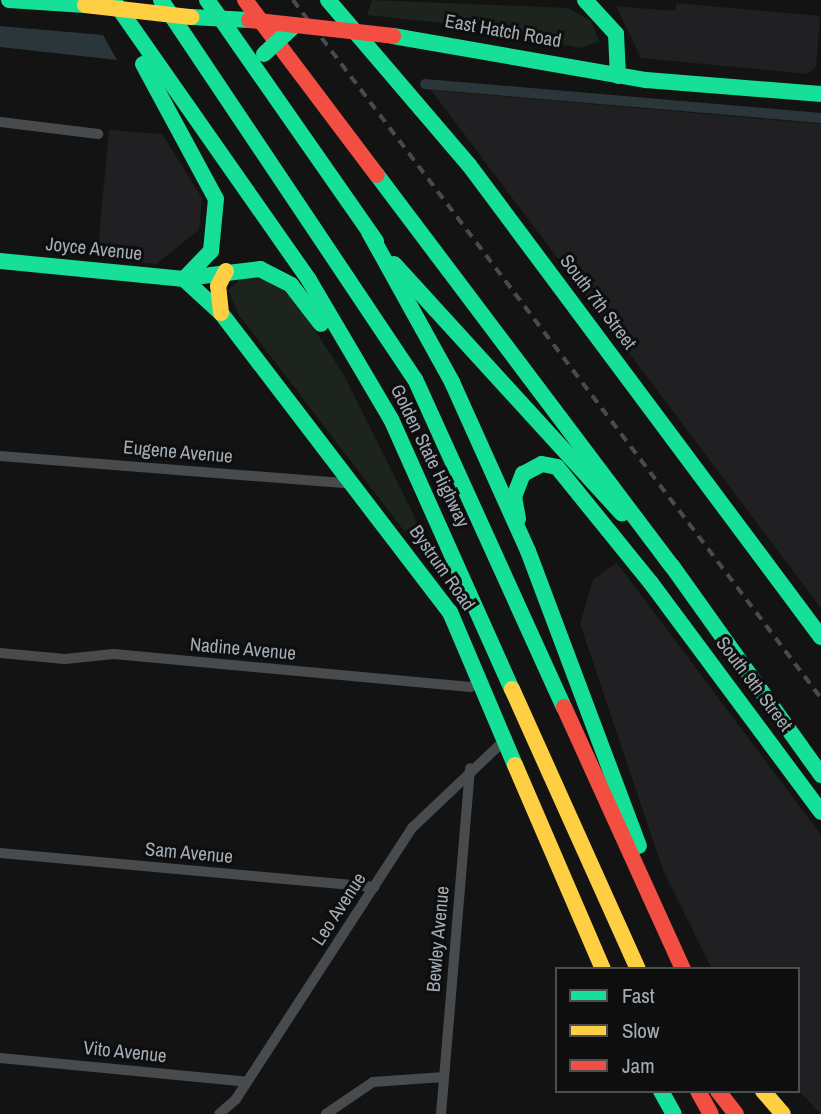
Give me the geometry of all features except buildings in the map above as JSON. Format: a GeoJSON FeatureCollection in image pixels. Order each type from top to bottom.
{"type":"FeatureCollection","features":[{"type":"Feature","properties":{"kind":"main road","name":"East Hatch Road"},"geometry":{"type":"LineString","coordinates":[[9,0],[249,20],[393,36],[618,76],[821,94]]}},
{"type":"Feature","properties":{"kind":"main road"},"geometry":{"type":"LineString","coordinates":[[111,0],[216,199],[211,251],[184,279]]}},
{"type":"Feature","properties":{"kind":"main road","name":"Golden State Highway"},"geometry":{"type":"LineString","coordinates":[[111,0],[309,280],[391,419],[615,927],[637,967]]}},
{"type":"Feature","properties":{"kind":"main road","name":"Golden State Highway"},"geometry":{"type":"LineString","coordinates":[[161,0],[415,379],[681,967]]}},
{"type":"Feature","properties":{"kind":"main road"},"geometry":{"type":"LineString","coordinates":[[207,0],[369,232],[467,349],[672,566]]}},
{"type":"Feature","properties":{"kind":"main road"},"geometry":{"type":"LineString","coordinates":[[245,0],[672,566]]}},
{"type":"Feature","properties":{"kind":"main road"},"geometry":{"type":"LineString","coordinates":[[585,0],[616,34],[618,76]]}},
{"type":"Feature","properties":{"kind":"main road","name":"South 7th Street"},"geometry":{"type":"LineString","coordinates":[[330,1],[470,165],[821,637]]}},
{"type":"Feature","properties":{"kind":"main road"},"geometry":{"type":"LineString","coordinates":[[269,89],[264,54],[276,36],[296,25]]}},
{"type":"Feature","properties":{"kind":"main road"},"geometry":{"type":"LineString","coordinates":[[369,232],[452,382],[527,551],[597,723],[668,938]]}},
{"type":"Feature","properties":{"kind":"main road","name":"Joyce Avenue"},"geometry":{"type":"LineString","coordinates":[[0,261],[184,279],[260,268],[291,285],[391,419]]}},
{"type":"Feature","properties":{"kind":"main road"},"geometry":{"type":"LineString","coordinates":[[222,313],[218,286],[226,271]]}},
{"type":"Feature","properties":{"kind":"main road","name":"Bystrum Road"},"geometry":{"type":"LineString","coordinates":[[184,279],[222,313],[439,595],[482,682],[602,967]]}},
{"type":"Feature","properties":{"kind":"main road","name":"South 9th Street"},"geometry":{"type":"LineString","coordinates":[[527,551],[516,484],[530,469],[557,467],[651,583],[821,812]]}},
{"type":"Feature","properties":{"kind":"main road","name":"South 9th Street"},"geometry":{"type":"LineString","coordinates":[[672,566],[821,775]]}},
{"type":"Feature","properties":{"kind":"main road"},"geometry":{"type":"LineString","coordinates":[[615,927],[630,967]]}},
{"type":"Feature","properties":{"kind":"main road"},"geometry":{"type":"LineString","coordinates":[[662,1093],[674,1114]]}},
{"type":"Feature","properties":{"kind":"main road"},"geometry":{"type":"LineString","coordinates":[[699,1093],[711,1114]]}},
{"type":"Feature","properties":{"kind":"main road"},"geometry":{"type":"LineString","coordinates":[[720,1093],[736,1114]]}},
{"type":"Feature","properties":{"kind":"main road"},"geometry":{"type":"LineString","coordinates":[[765,1093],[783,1114]]}},
{"type":"Feature","properties":{"kind":"street"},"geometry":{"type":"LineString","coordinates":[[0,121],[98,134]]}},
{"type":"Feature","properties":{"kind":"street","name":"Eugene Avenue"},"geometry":{"type":"LineString","coordinates":[[0,456],[353,484]]}},
{"type":"Feature","properties":{"kind":"street","name":"Nadine Avenue"},"geometry":{"type":"LineString","coordinates":[[0,653],[65,659],[114,654],[470,687],[482,682]]}},
{"type":"Feature","properties":{"kind":"street","name":"Leo Avenue"},"geometry":{"type":"LineString","coordinates":[[219,1114],[247,1082],[412,828],[470,768],[506,738]]}},
{"type":"Feature","properties":{"kind":"street","name":"Bewley Avenue"},"geometry":{"type":"LineString","coordinates":[[441,1114],[470,768]]}},
{"type":"Feature","properties":{"kind":"street","name":"Sam Avenue"},"geometry":{"type":"LineString","coordinates":[[0,853],[374,887]]}},
{"type":"Feature","properties":{"kind":"street","name":"Vito Avenue"},"geometry":{"type":"LineString","coordinates":[[0,1058],[247,1082]]}},
{"type":"Feature","properties":{"kind":"street"},"geometry":{"type":"LineString","coordinates":[[326,1114],[373,1082],[443,1077]]}},
{"type":"Feature","properties":{"kind":"shaded area"},"geometry":{"type":"Polygon","coordinates":[[[372,0],[568,8],[591,21],[599,41],[580,48],[481,27],[367,15],[372,0]]]}},
{"type":"Feature","properties":{"kind":"shaded area"},"geometry":{"type":"Polygon","coordinates":[[[676,3],[820,16],[816,66],[808,74],[641,58],[616,6],[675,11],[676,3]]]}},
{"type":"Feature","properties":{"kind":"shaded area"},"geometry":{"type":"Polygon","coordinates":[[[0,26],[103,35],[117,60],[0,47],[0,26]]]}},
{"type":"Feature","properties":{"kind":"shaded area"},"geometry":{"type":"Polygon","coordinates":[[[431,90],[821,124],[821,608],[431,90]]]}},
{"type":"Feature","properties":{"kind":"shaded area"},"geometry":{"type":"Polygon","coordinates":[[[109,130],[162,134],[202,198],[199,230],[156,264],[97,258],[109,130]]]}},
{"type":"Feature","properties":{"kind":"shaded area"},"geometry":{"type":"Polygon","coordinates":[[[243,277],[271,280],[297,303],[344,375],[430,548],[421,553],[239,315],[228,290],[243,277]]]}},
{"type":"Feature","properties":{"kind":"shaded area"},"geometry":{"type":"Polygon","coordinates":[[[617,563],[821,835],[821,1114],[800,1092],[800,967],[711,967],[663,870],[580,624],[593,579],[617,563]]]}},
{"type":"Feature","properties":{"kind":"waterway"},"geometry":{"type":"LineString","coordinates":[[425,84],[821,118]]}},
{"type":"Feature","properties":{"kind":"railway"},"geometry":{"type":"LineString","coordinates":[[293,0],[821,698]]}},
{"type":"Feature","properties":{"kind":"traffic: fast"},"geometry":{"type":"LineString","coordinates":[[9,0],[85,5]]}},
{"type":"Feature","properties":{"kind":"traffic: fast"},"geometry":{"type":"LineString","coordinates":[[113,0],[309,280],[391,419],[512,689]]}},
{"type":"Feature","properties":{"kind":"traffic: fast"},"geometry":{"type":"LineString","coordinates":[[161,0],[415,379],[564,707]]}},
{"type":"Feature","properties":{"kind":"traffic: fast"},"geometry":{"type":"LineString","coordinates":[[207,0],[221,19]]}},
{"type":"Feature","properties":{"kind":"traffic: fast"},"geometry":{"type":"LineString","coordinates":[[328,0],[469,165],[821,637]]}},
{"type":"Feature","properties":{"kind":"traffic: fast"},"geometry":{"type":"LineString","coordinates":[[585,0],[616,34],[618,76]]}},
{"type":"Feature","properties":{"kind":"traffic: fast"},"geometry":{"type":"LineString","coordinates":[[191,17],[249,20]]}},
{"type":"Feature","properties":{"kind":"traffic: fast"},"geometry":{"type":"LineString","coordinates":[[221,19],[376,241]]}},
{"type":"Feature","properties":{"kind":"traffic: fast"},"geometry":{"type":"LineString","coordinates":[[264,54],[295,25]]}},
{"type":"Feature","properties":{"kind":"traffic: fast"},"geometry":{"type":"LineString","coordinates":[[393,36],[646,80],[821,94]]}},
{"type":"Feature","properties":{"kind":"traffic: fast"},"geometry":{"type":"LineString","coordinates":[[143,64],[216,199],[211,251],[184,279]]}},
{"type":"Feature","properties":{"kind":"traffic: fast"},"geometry":{"type":"LineString","coordinates":[[377,175],[672,566]]}},
{"type":"Feature","properties":{"kind":"traffic: fast"},"geometry":{"type":"LineString","coordinates":[[369,232],[452,382],[528,551],[639,846]]}},
{"type":"Feature","properties":{"kind":"traffic: fast"},"geometry":{"type":"LineString","coordinates":[[0,261],[184,279],[221,313],[450,612],[515,765]]}},
{"type":"Feature","properties":{"kind":"traffic: fast"},"geometry":{"type":"LineString","coordinates":[[394,264],[622,514]]}},
{"type":"Feature","properties":{"kind":"traffic: fast"},"geometry":{"type":"LineString","coordinates":[[186,278],[260,269],[291,285],[321,324]]}},
{"type":"Feature","properties":{"kind":"traffic: fast"},"geometry":{"type":"LineString","coordinates":[[518,519],[514,497],[523,474],[542,464],[557,467],[651,583]]}},
{"type":"Feature","properties":{"kind":"traffic: fast"},"geometry":{"type":"LineString","coordinates":[[672,566],[821,775]]}},
{"type":"Feature","properties":{"kind":"traffic: fast"},"geometry":{"type":"LineString","coordinates":[[651,583],[821,812]]}},
{"type":"Feature","properties":{"kind":"traffic: fast"},"geometry":{"type":"LineString","coordinates":[[662,1093],[674,1114]]}},
{"type":"Feature","properties":{"kind":"traffic: slow"},"geometry":{"type":"LineString","coordinates":[[85,5],[191,17]]}},
{"type":"Feature","properties":{"kind":"traffic: slow"},"geometry":{"type":"LineString","coordinates":[[221,313],[218,286],[226,271]]}},
{"type":"Feature","properties":{"kind":"traffic: slow"},"geometry":{"type":"LineString","coordinates":[[512,689],[637,967]]}},
{"type":"Feature","properties":{"kind":"traffic: slow"},"geometry":{"type":"LineString","coordinates":[[515,765],[602,967]]}},
{"type":"Feature","properties":{"kind":"traffic: slow"},"geometry":{"type":"LineString","coordinates":[[765,1093],[783,1114]]}},
{"type":"Feature","properties":{"kind":"traffic: jam"},"geometry":{"type":"LineString","coordinates":[[245,0],[377,175]]}},
{"type":"Feature","properties":{"kind":"traffic: jam"},"geometry":{"type":"LineString","coordinates":[[249,20],[393,36]]}},
{"type":"Feature","properties":{"kind":"traffic: jam"},"geometry":{"type":"LineString","coordinates":[[564,707],[682,967]]}},
{"type":"Feature","properties":{"kind":"traffic: jam"},"geometry":{"type":"LineString","coordinates":[[699,1093],[711,1114]]}},
{"type":"Feature","properties":{"kind":"traffic: jam"},"geometry":{"type":"LineString","coordinates":[[720,1093],[736,1114]]}}]}
